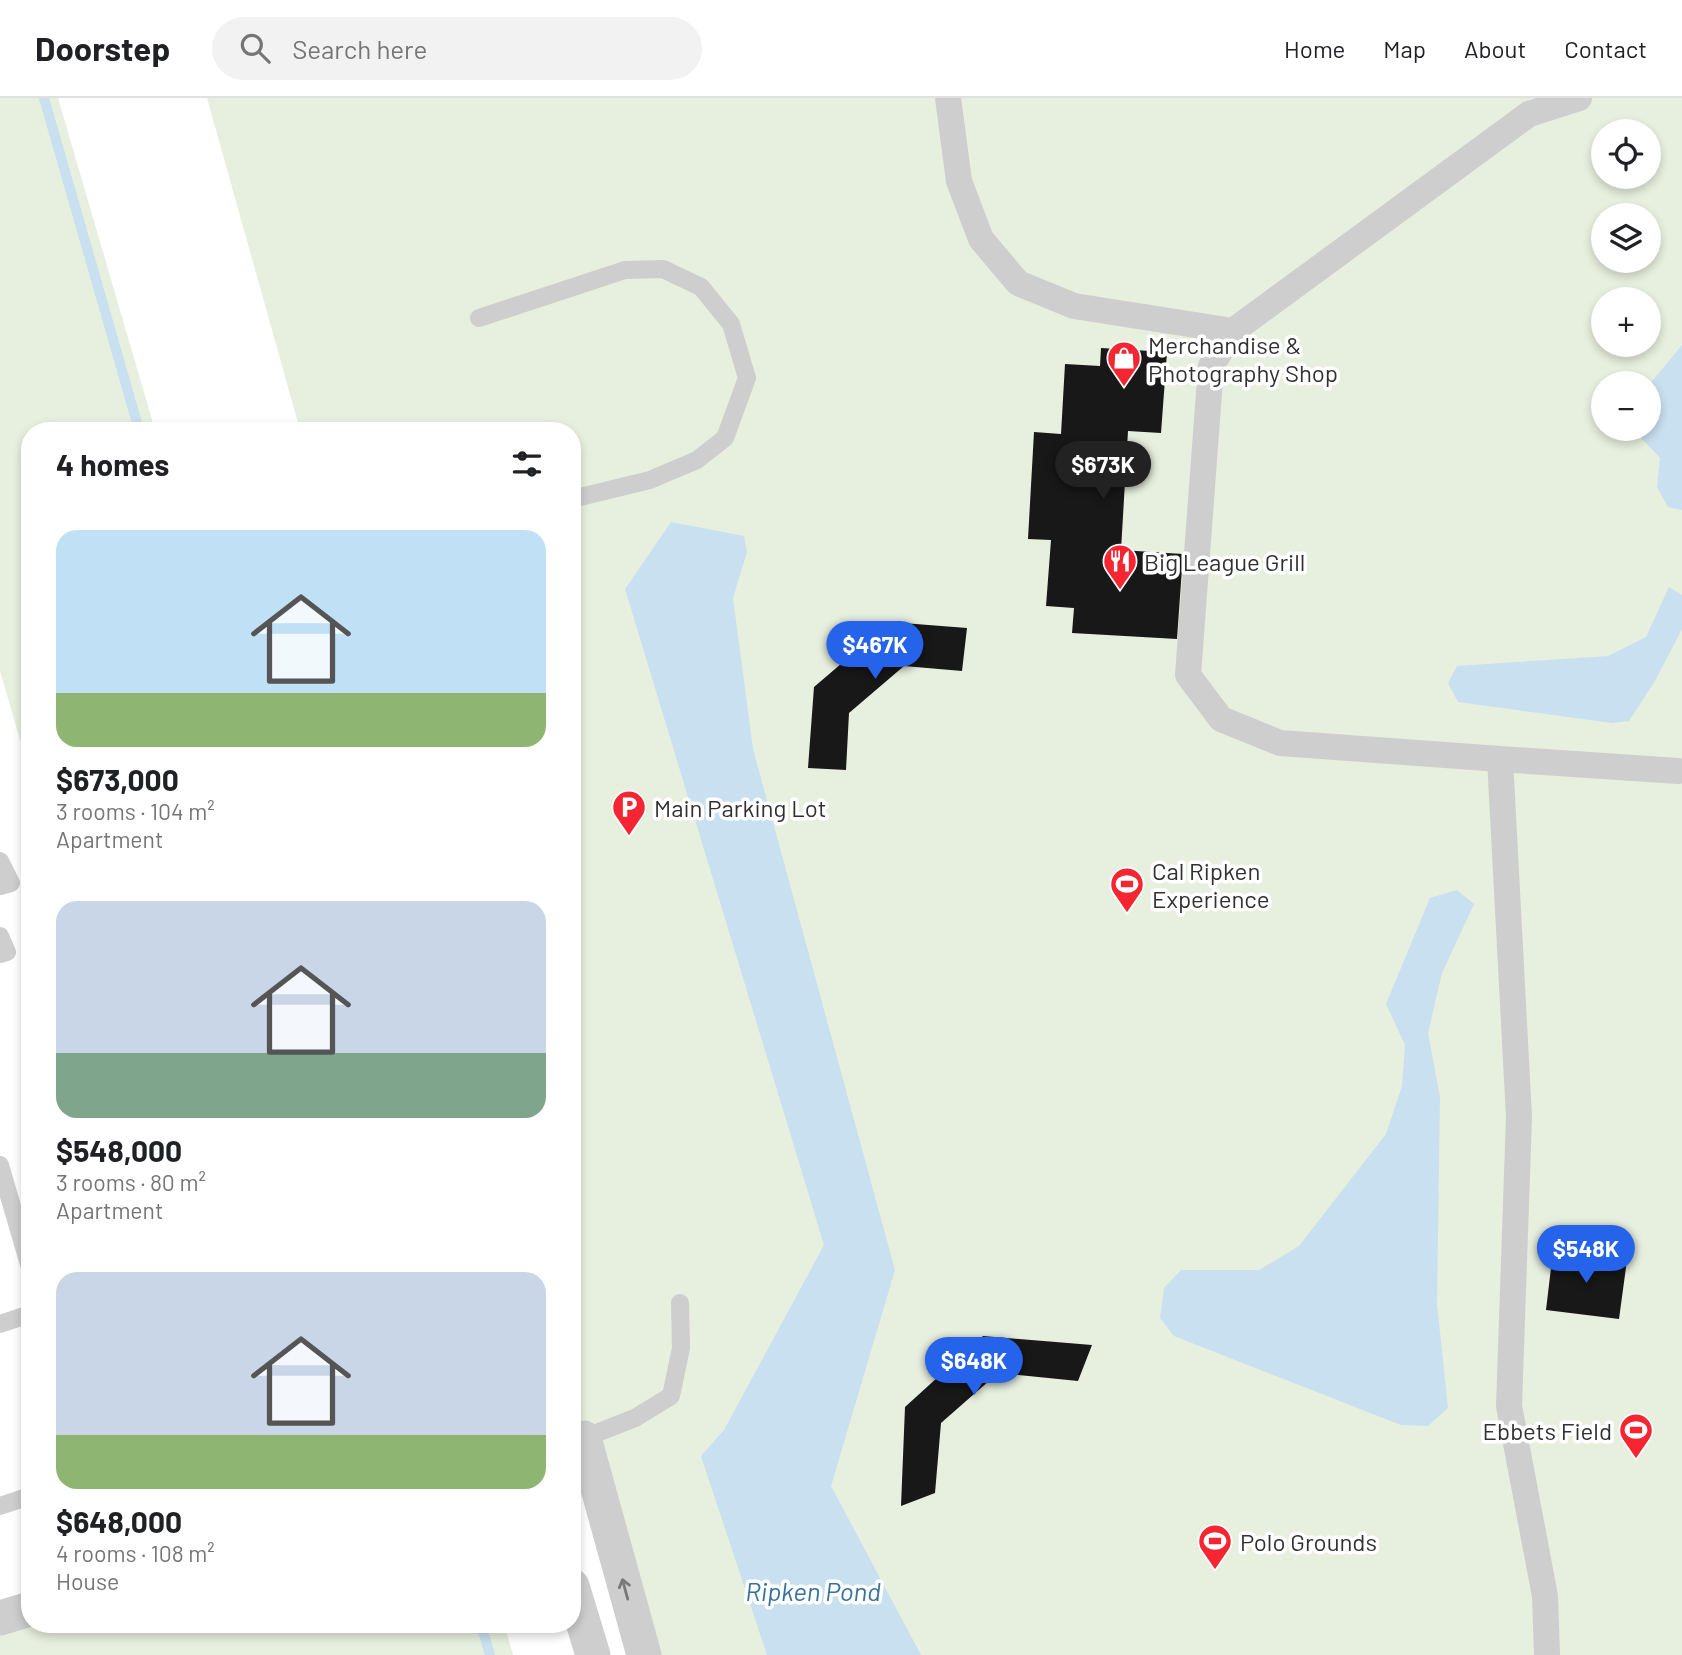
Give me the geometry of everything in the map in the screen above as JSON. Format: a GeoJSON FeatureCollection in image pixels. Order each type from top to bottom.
{"type":"FeatureCollection","features":[{"type":"Feature","properties":{"kind":"street"},"geometry":{"type":"LineString","coordinates":[[948,98],[959,181],[981,239],[1018,283],[1074,306],[1233,331]]}},
{"type":"Feature","properties":{"kind":"street"},"geometry":{"type":"LineString","coordinates":[[1580,98],[1529,114],[1233,331],[1211,366],[1188,675],[1222,719],[1280,743],[1678,771]]}},
{"type":"Feature","properties":{"kind":"street"},"geometry":{"type":"LineString","coordinates":[[1500,759],[1519,1117],[1509,1406],[1545,1596],[1547,1655]]}},
{"type":"Feature","properties":{"kind":"street"},"geometry":{"type":"LineString","coordinates":[[581,1449],[644,1655]]}},
{"type":"Feature","properties":{"kind":"street"},"geometry":{"type":"LineString","coordinates":[[0,1618],[21,1612]]}},
{"type":"Feature","properties":{"kind":"street"},"geometry":{"type":"LineString","coordinates":[[581,1616],[593,1655]]}},
{"type":"Feature","properties":{"kind":"lane"},"geometry":{"type":"LineString","coordinates":[[479,318],[625,270],[663,269],[701,287],[731,324],[747,378],[725,438],[696,460],[650,480],[581,497]]}},
{"type":"Feature","properties":{"kind":"lane"},"geometry":{"type":"LineString","coordinates":[[0,860],[10,883],[0,886]]}},
{"type":"Feature","properties":{"kind":"lane"},"geometry":{"type":"LineString","coordinates":[[0,936],[7,952],[0,954]]}},
{"type":"Feature","properties":{"kind":"lane"},"geometry":{"type":"LineString","coordinates":[[0,1165],[21,1237]]}},
{"type":"Feature","properties":{"kind":"lane"},"geometry":{"type":"LineString","coordinates":[[581,1438],[635,1418],[671,1396],[681,1348],[680,1303]]}},
{"type":"Feature","properties":{"kind":"lane"},"geometry":{"type":"LineString","coordinates":[[0,1324],[21,1317]]}},
{"type":"Feature","properties":{"kind":"lane"},"geometry":{"type":"LineString","coordinates":[[0,1506],[21,1499]]}},
{"type":"Feature","properties":{"kind":"green space"},"geometry":{"type":"Polygon","coordinates":[[[0,98],[58,98],[153,422],[21,422],[21,743],[0,671],[0,98]]]}},
{"type":"Feature","properties":{"kind":"green space","name":"Cal Ripken Experience"},"geometry":{"type":"Polygon","coordinates":[[[207,98],[1682,98],[1682,1655],[644,1655],[581,1429],[581,422],[298,422],[207,98]]]}},
{"type":"Feature","properties":{"kind":"green space"},"geometry":{"type":"Polygon","coordinates":[[[0,1618],[21,1622],[21,1633],[507,1633],[513,1655],[0,1655],[0,1618]]]}},
{"type":"Feature","properties":{"kind":"water"},"geometry":{"type":"Polygon","coordinates":[[[1682,345],[1682,510],[1668,507],[1657,487],[1660,458],[1644,441],[1661,441],[1661,371],[1682,345]]]}},
{"type":"Feature","properties":{"kind":"water","name":"Ripken Pond"},"geometry":{"type":"Polygon","coordinates":[[[671,522],[744,536],[747,552],[733,598],[753,749],[895,1270],[831,1486],[921,1655],[767,1655],[701,1456],[724,1430],[824,1245],[625,589],[671,522]]]}},
{"type":"Feature","properties":{"kind":"water"},"geometry":{"type":"Polygon","coordinates":[[[1669,587],[1682,595],[1682,629],[1655,681],[1629,721],[1612,723],[1458,702],[1448,683],[1457,666],[1608,656],[1646,637],[1669,587]]]}},
{"type":"Feature","properties":{"kind":"water"},"geometry":{"type":"Polygon","coordinates":[[[1457,890],[1474,904],[1442,973],[1428,1033],[1440,1097],[1437,1304],[1448,1408],[1428,1426],[1401,1425],[1174,1336],[1160,1318],[1164,1288],[1181,1270],[1259,1270],[1299,1246],[1386,1134],[1402,1086],[1405,1045],[1386,1004],[1430,898],[1457,890]]]}},
{"type":"Feature","properties":{"kind":"building"},"geometry":{"type":"Polygon","coordinates":[[[1101,348],[1167,352],[1161,433],[1128,431],[1121,550],[1183,554],[1177,639],[1072,633],[1074,608],[1046,606],[1051,540],[1028,539],[1034,432],[1061,434],[1065,364],[1100,366],[1101,348]]]}},
{"type":"Feature","properties":{"kind":"building"},"geometry":{"type":"Polygon","coordinates":[[[890,622],[967,628],[962,671],[904,666],[849,713],[846,770],[808,768],[814,687],[890,622]]]}},
{"type":"Feature","properties":{"kind":"building"},"geometry":{"type":"Polygon","coordinates":[[[1553,1251],[1627,1260],[1619,1319],[1546,1310],[1553,1251]]]}},
{"type":"Feature","properties":{"kind":"building"},"geometry":{"type":"Polygon","coordinates":[[[983,1336],[1092,1345],[1078,1381],[998,1373],[941,1423],[935,1493],[901,1506],[905,1407],[983,1336]]]}},
{"type":"Feature","properties":{"kind":"waterway"},"geometry":{"type":"LineString","coordinates":[[44,98],[137,422]]}},
{"type":"Feature","properties":{"kind":"waterway"},"geometry":{"type":"LineString","coordinates":[[484,1633],[490,1655]]}},
{"type":"Feature","properties":{"kind":"place","name":"Merchandise & Photography Shop"},"geometry":{"type":"Point","coordinates":[1124,388]}},
{"type":"Feature","properties":{"kind":"place","name":"Big League Grill"},"geometry":{"type":"Point","coordinates":[1120,591]}},
{"type":"Feature","properties":{"kind":"place","name":"Main Parking Lot"},"geometry":{"type":"Point","coordinates":[629,837]}},
{"type":"Feature","properties":{"kind":"place","name":"Cal Ripken Experience"},"geometry":{"type":"Point","coordinates":[1127,914]}},
{"type":"Feature","properties":{"kind":"place","name":"Ebbets Field"},"geometry":{"type":"Point","coordinates":[1636,1460]}},
{"type":"Feature","properties":{"kind":"place","name":"Polo Grounds"},"geometry":{"type":"Point","coordinates":[1215,1571]}}]}
